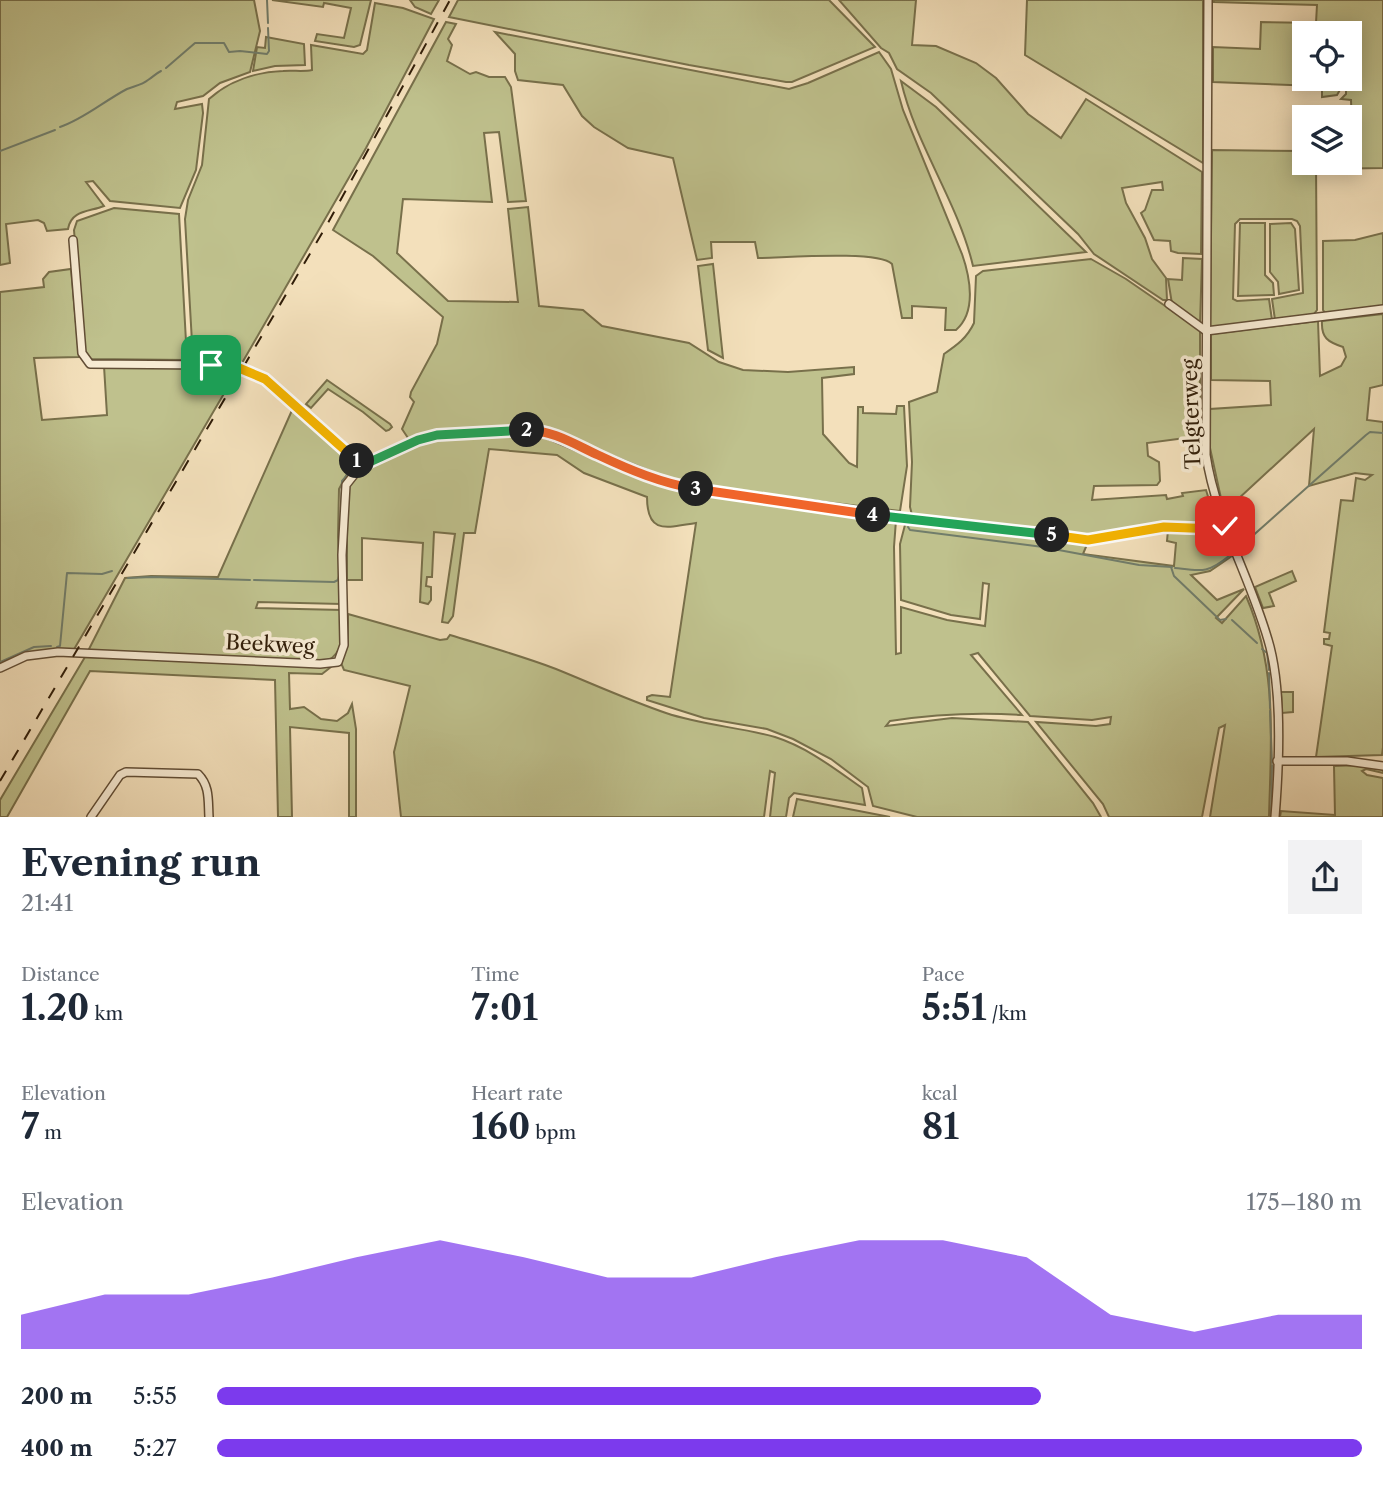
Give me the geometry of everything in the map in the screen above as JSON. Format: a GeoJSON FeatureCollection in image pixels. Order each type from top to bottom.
{"type":"FeatureCollection","features":[{"type":"Feature","properties":{"kind":"street","name":"Telgterweg"},"geometry":{"type":"LineString","coordinates":[[1208,0],[1210,108],[1206,455],[1212,489],[1270,648],[1278,734],[1275,817]]}},
{"type":"Feature","properties":{"kind":"street"},"geometry":{"type":"LineString","coordinates":[[73,240],[82,353],[90,363],[211,365],[239,368],[254,373],[265,379],[361,466],[418,440],[437,435],[531,430],[547,432],[631,470],[674,485],[867,515],[1088,540],[1164,527],[1217,529],[1225,526]]}},
{"type":"Feature","properties":{"kind":"street"},"geometry":{"type":"LineString","coordinates":[[1169,304],[1206,331],[1383,309]]}},
{"type":"Feature","properties":{"kind":"street","name":"Beekweg"},"geometry":{"type":"LineString","coordinates":[[0,668],[26,656],[58,652],[320,664],[338,662],[344,645],[344,493],[351,477],[361,466]]}},
{"type":"Feature","properties":{"kind":"street"},"geometry":{"type":"LineString","coordinates":[[1277,761],[1362,761],[1383,766]]}},
{"type":"Feature","properties":{"kind":"street"},"geometry":{"type":"LineString","coordinates":[[91,817],[120,775],[127,772],[198,774],[208,790],[209,817]]}},
{"type":"Feature","properties":{"kind":"green space"},"geometry":{"type":"Polygon","coordinates":[[[0,0],[254,0],[260,31],[250,72],[220,83],[203,96],[177,102],[175,109],[202,104],[203,113],[196,170],[180,208],[110,201],[93,181],[86,182],[104,206],[77,215],[68,229],[47,231],[44,223],[38,220],[6,224],[10,263],[0,265],[0,0]]]}},
{"type":"Feature","properties":{"kind":"green space"},"geometry":{"type":"Polygon","coordinates":[[[272,0],[371,0],[360,45],[354,47],[315,41],[317,34],[344,38],[351,8],[324,3],[323,7],[272,0]]]}},
{"type":"Feature","properties":{"kind":"green space"},"geometry":{"type":"Polygon","coordinates":[[[410,0],[439,0],[431,14],[415,7],[410,0]]]}},
{"type":"Feature","properties":{"kind":"green space"},"geometry":{"type":"Polygon","coordinates":[[[458,0],[829,0],[875,47],[792,82],[786,82],[449,17],[458,0]]]}},
{"type":"Feature","properties":{"kind":"green space"},"geometry":{"type":"Polygon","coordinates":[[[839,0],[916,0],[912,45],[936,46],[976,63],[996,78],[1028,114],[1061,138],[1086,99],[1202,172],[1201,254],[1171,251],[1170,241],[1154,240],[1141,213],[1145,210],[1152,190],[1163,190],[1162,182],[1122,188],[1126,203],[1145,238],[1152,259],[1166,278],[1167,300],[1163,300],[1094,254],[1078,234],[931,93],[897,69],[889,53],[881,48],[839,0]]]}},
{"type":"Feature","properties":{"kind":"green space"},"geometry":{"type":"Polygon","coordinates":[[[1027,0],[1203,0],[1203,163],[1025,55],[1027,0]]]}},
{"type":"Feature","properties":{"kind":"green space"},"geometry":{"type":"Polygon","coordinates":[[[1383,0],[1383,168],[1362,168],[1362,105],[1351,105],[1351,100],[1341,99],[1346,91],[1362,91],[1362,21],[1316,21],[1317,5],[1214,2],[1383,0]]]}},
{"type":"Feature","properties":{"kind":"green space"},"geometry":{"type":"Polygon","coordinates":[[[375,3],[403,8],[434,19],[366,148],[242,363],[193,360],[185,219],[188,200],[202,165],[209,99],[234,82],[253,76],[312,70],[311,45],[363,54],[367,50],[375,3]]]}},
{"type":"Feature","properties":{"kind":"green space"},"geometry":{"type":"Polygon","coordinates":[[[446,22],[456,24],[448,39],[452,45],[447,61],[470,74],[476,72],[489,77],[505,77],[511,87],[526,201],[508,202],[499,132],[484,133],[492,202],[403,199],[397,253],[448,301],[518,302],[508,209],[528,207],[539,306],[583,310],[602,326],[689,343],[719,362],[743,370],[788,372],[854,367],[854,374],[822,378],[823,434],[849,463],[857,467],[858,407],[863,407],[863,413],[896,414],[897,406],[904,406],[907,466],[900,511],[685,485],[648,473],[548,430],[531,428],[410,441],[402,429],[414,402],[410,397],[411,392],[437,344],[443,317],[373,256],[333,230],[446,22]]]}},
{"type":"Feature","properties":{"kind":"green space"},"geometry":{"type":"Polygon","coordinates":[[[1261,22],[1292,23],[1292,85],[1213,82],[1213,47],[1260,49],[1261,22]]]}},
{"type":"Feature","properties":{"kind":"green space"},"geometry":{"type":"Polygon","coordinates":[[[495,32],[789,89],[879,52],[891,69],[903,110],[965,263],[970,294],[963,323],[956,330],[945,330],[946,308],[912,306],[912,318],[902,318],[892,264],[883,260],[850,256],[758,258],[755,242],[711,242],[712,258],[697,260],[673,158],[628,148],[594,127],[582,116],[563,85],[518,80],[515,54],[495,32]]]}},
{"type":"Feature","properties":{"kind":"green space"},"geometry":{"type":"Polygon","coordinates":[[[266,37],[304,44],[305,65],[275,66],[253,71],[257,47],[265,48],[266,37]]]}},
{"type":"Feature","properties":{"kind":"green space"},"geometry":{"type":"Polygon","coordinates":[[[901,81],[936,107],[1086,252],[973,266],[958,219],[916,128],[901,81]]]}},
{"type":"Feature","properties":{"kind":"green space"},"geometry":{"type":"Polygon","coordinates":[[[1322,91],[1339,91],[1337,95],[1322,97],[1322,91]]]}},
{"type":"Feature","properties":{"kind":"green space"},"geometry":{"type":"Polygon","coordinates":[[[1212,150],[1292,151],[1292,175],[1316,175],[1317,310],[1314,314],[1275,320],[1272,299],[1303,293],[1300,226],[1297,221],[1240,219],[1235,224],[1233,299],[1269,299],[1272,320],[1212,328],[1212,150]]]}},
{"type":"Feature","properties":{"kind":"green space"},"geometry":{"type":"Polygon","coordinates":[[[114,208],[179,214],[187,360],[90,359],[84,355],[74,230],[77,221],[114,208]]]}},
{"type":"Feature","properties":{"kind":"green space"},"geometry":{"type":"Polygon","coordinates":[[[1240,223],[1265,223],[1265,275],[1273,283],[1274,295],[1238,296],[1240,223]]]}},
{"type":"Feature","properties":{"kind":"green space"},"geometry":{"type":"Polygon","coordinates":[[[1291,223],[1295,229],[1299,290],[1279,294],[1278,282],[1270,272],[1270,224],[1291,223]]]}},
{"type":"Feature","properties":{"kind":"green space"},"geometry":{"type":"Polygon","coordinates":[[[1383,233],[1383,307],[1325,313],[1323,241],[1355,240],[1383,233]]]}},
{"type":"Feature","properties":{"kind":"green space"},"geometry":{"type":"Polygon","coordinates":[[[1183,258],[1202,259],[1200,324],[1172,304],[1168,279],[1182,280],[1183,258]]]}},
{"type":"Feature","properties":{"kind":"green space"},"geometry":{"type":"Polygon","coordinates":[[[1091,259],[1126,279],[1200,330],[1200,436],[1147,443],[1148,456],[1159,462],[1160,481],[1157,485],[1094,486],[1092,500],[1166,495],[1167,499],[1183,496],[1182,493],[1206,490],[1215,526],[1158,526],[1085,537],[912,515],[909,402],[937,392],[944,354],[961,341],[974,323],[976,276],[983,271],[1091,259]]]}},
{"type":"Feature","properties":{"kind":"green space"},"geometry":{"type":"Polygon","coordinates":[[[713,264],[723,358],[708,350],[698,266],[713,264]]]}},
{"type":"Feature","properties":{"kind":"green space"},"geometry":{"type":"Polygon","coordinates":[[[71,269],[79,357],[34,358],[42,420],[107,415],[104,366],[239,368],[73,651],[37,652],[0,666],[0,292],[44,287],[43,279],[49,272],[71,269]]]}},
{"type":"Feature","properties":{"kind":"green space"},"geometry":{"type":"Polygon","coordinates":[[[1383,314],[1383,385],[1370,388],[1367,420],[1383,422],[1382,755],[1316,757],[1332,646],[1324,644],[1324,639],[1329,639],[1330,633],[1324,632],[1341,500],[1353,501],[1356,478],[1365,480],[1372,475],[1355,473],[1309,486],[1314,429],[1224,512],[1210,448],[1210,409],[1271,405],[1270,381],[1211,380],[1211,334],[1318,321],[1320,376],[1341,366],[1346,357],[1343,347],[1324,335],[1322,321],[1383,314]]]}},
{"type":"Feature","properties":{"kind":"green space"},"geometry":{"type":"Polygon","coordinates":[[[327,380],[392,427],[386,431],[328,389],[311,408],[306,404],[327,380]]]}},
{"type":"Feature","properties":{"kind":"green space"},"geometry":{"type":"Polygon","coordinates":[[[293,408],[355,466],[339,489],[341,604],[258,602],[256,608],[342,610],[342,639],[333,657],[327,661],[88,651],[125,578],[218,577],[293,408]]]}},
{"type":"Feature","properties":{"kind":"green space"},"geometry":{"type":"Polygon","coordinates":[[[531,431],[668,486],[896,520],[896,654],[901,653],[901,607],[947,620],[985,626],[989,584],[983,583],[980,619],[951,615],[901,600],[900,544],[906,521],[1088,542],[1083,554],[1174,566],[1176,543],[1167,541],[1168,530],[1215,531],[1217,545],[1232,556],[1210,571],[1191,575],[1217,600],[1244,589],[1216,618],[1222,623],[1246,596],[1256,624],[1268,678],[1270,705],[1269,817],[1210,817],[1225,725],[1219,728],[1202,817],[1109,817],[1103,804],[1036,722],[1096,726],[1110,724],[1111,717],[1092,720],[1030,716],[978,653],[971,655],[1022,715],[940,715],[890,721],[886,726],[952,718],[1028,722],[1093,803],[1101,817],[917,817],[873,806],[868,787],[831,759],[793,739],[767,729],[704,718],[647,700],[647,697],[652,695],[670,697],[696,523],[661,526],[651,518],[647,497],[584,473],[557,455],[489,449],[475,533],[464,533],[453,616],[448,623],[442,622],[455,534],[434,532],[432,577],[427,577],[426,586],[431,587],[431,600],[428,604],[420,602],[423,543],[362,538],[362,580],[347,580],[347,488],[359,471],[430,438],[531,431]]]}},
{"type":"Feature","properties":{"kind":"green space"},"geometry":{"type":"Polygon","coordinates":[[[1292,571],[1296,581],[1269,593],[1274,606],[1263,608],[1255,587],[1292,571]]]}},
{"type":"Feature","properties":{"kind":"green space"},"geometry":{"type":"Polygon","coordinates":[[[348,614],[440,640],[447,639],[450,635],[543,664],[666,713],[787,741],[820,759],[862,788],[865,805],[794,793],[789,798],[786,817],[770,817],[775,773],[770,771],[764,817],[401,817],[394,752],[410,686],[344,670],[341,663],[348,644],[348,614]]]}},
{"type":"Feature","properties":{"kind":"green space"},"geometry":{"type":"Polygon","coordinates":[[[85,657],[331,667],[322,674],[289,673],[290,709],[304,707],[321,719],[337,721],[348,713],[352,704],[356,729],[356,817],[349,817],[349,733],[290,727],[292,817],[278,817],[275,680],[90,671],[7,817],[0,817],[0,800],[85,657]]]}},
{"type":"Feature","properties":{"kind":"green space"},"geometry":{"type":"Polygon","coordinates":[[[1281,692],[1293,692],[1293,712],[1282,713],[1281,692]]]}},
{"type":"Feature","properties":{"kind":"green space"},"geometry":{"type":"Polygon","coordinates":[[[1361,765],[1383,768],[1383,773],[1366,769],[1362,771],[1367,775],[1383,778],[1383,817],[1280,817],[1281,811],[1335,815],[1334,766],[1361,765]]]}},
{"type":"Feature","properties":{"kind":"green space"},"geometry":{"type":"Polygon","coordinates":[[[797,799],[890,817],[793,817],[797,799]]]}},
{"type":"Feature","properties":{"kind":"waterway"},"geometry":{"type":"LineString","coordinates":[[267,0],[268,23]]}},
{"type":"Feature","properties":{"kind":"waterway"},"geometry":{"type":"LineString","coordinates":[[166,68],[195,43],[224,43],[229,52],[267,54],[268,28]]}},
{"type":"Feature","properties":{"kind":"waterway"},"geometry":{"type":"LineString","coordinates":[[60,127],[161,71]]}},
{"type":"Feature","properties":{"kind":"waterway"},"geometry":{"type":"LineString","coordinates":[[0,151],[55,130]]}},
{"type":"Feature","properties":{"kind":"waterway"},"geometry":{"type":"LineString","coordinates":[[418,437],[435,431],[494,429],[532,423],[675,481],[902,513]]}},
{"type":"Feature","properties":{"kind":"waterway"},"geometry":{"type":"LineString","coordinates":[[1240,547],[1366,435],[1370,432],[1383,433]]}},
{"type":"Feature","properties":{"kind":"waterway"},"geometry":{"type":"LineString","coordinates":[[364,460],[413,439]]}},
{"type":"Feature","properties":{"kind":"waterway"},"geometry":{"type":"LineString","coordinates":[[340,532],[342,481],[355,466]]}},
{"type":"Feature","properties":{"kind":"waterway"},"geometry":{"type":"LineString","coordinates":[[908,527],[910,530],[1043,547]]}},
{"type":"Feature","properties":{"kind":"waterway"},"geometry":{"type":"LineString","coordinates":[[1048,548],[1139,565],[1172,567]]}},
{"type":"Feature","properties":{"kind":"waterway"},"geometry":{"type":"LineString","coordinates":[[1175,568],[1204,570],[1229,556]]}},
{"type":"Feature","properties":{"kind":"waterway"},"geometry":{"type":"LineString","coordinates":[[1171,567],[1174,576],[1220,620],[1226,619]]}},
{"type":"Feature","properties":{"kind":"waterway"},"geometry":{"type":"LineString","coordinates":[[57,647],[60,646],[67,573],[102,574],[112,571]]}},
{"type":"Feature","properties":{"kind":"waterway"},"geometry":{"type":"LineString","coordinates":[[254,580],[334,582],[339,576]]}},
{"type":"Feature","properties":{"kind":"waterway"},"geometry":{"type":"LineString","coordinates":[[128,578],[250,580]]}},
{"type":"Feature","properties":{"kind":"waterway"},"geometry":{"type":"LineString","coordinates":[[1232,620],[1257,643]]}},
{"type":"Feature","properties":{"kind":"waterway"},"geometry":{"type":"LineString","coordinates":[[0,662],[34,647],[51,646]]}},
{"type":"Feature","properties":{"kind":"waterway"},"geometry":{"type":"LineString","coordinates":[[1262,649],[1267,653],[1269,670]]}},
{"type":"Feature","properties":{"kind":"waterway"},"geometry":{"type":"LineString","coordinates":[[1269,673],[1270,708]]}},
{"type":"Feature","properties":{"kind":"waterway"},"geometry":{"type":"LineString","coordinates":[[1270,711],[1272,763]]}},
{"type":"Feature","properties":{"kind":"waterway"},"geometry":{"type":"LineString","coordinates":[[1271,817],[1272,765]]}},
{"type":"Feature","properties":{"kind":"railway"},"geometry":{"type":"LineString","coordinates":[[0,781],[328,223],[450,0]]}},
{"type":"Feature","properties":{"kind":"route"},"geometry":{"type":"LineString","coordinates":[[211,365],[239,368],[265,379],[361,466],[418,440],[437,435],[531,430],[547,432],[631,470],[674,485],[867,515],[1088,540],[1164,527],[1217,529],[1225,526]]}}]}
